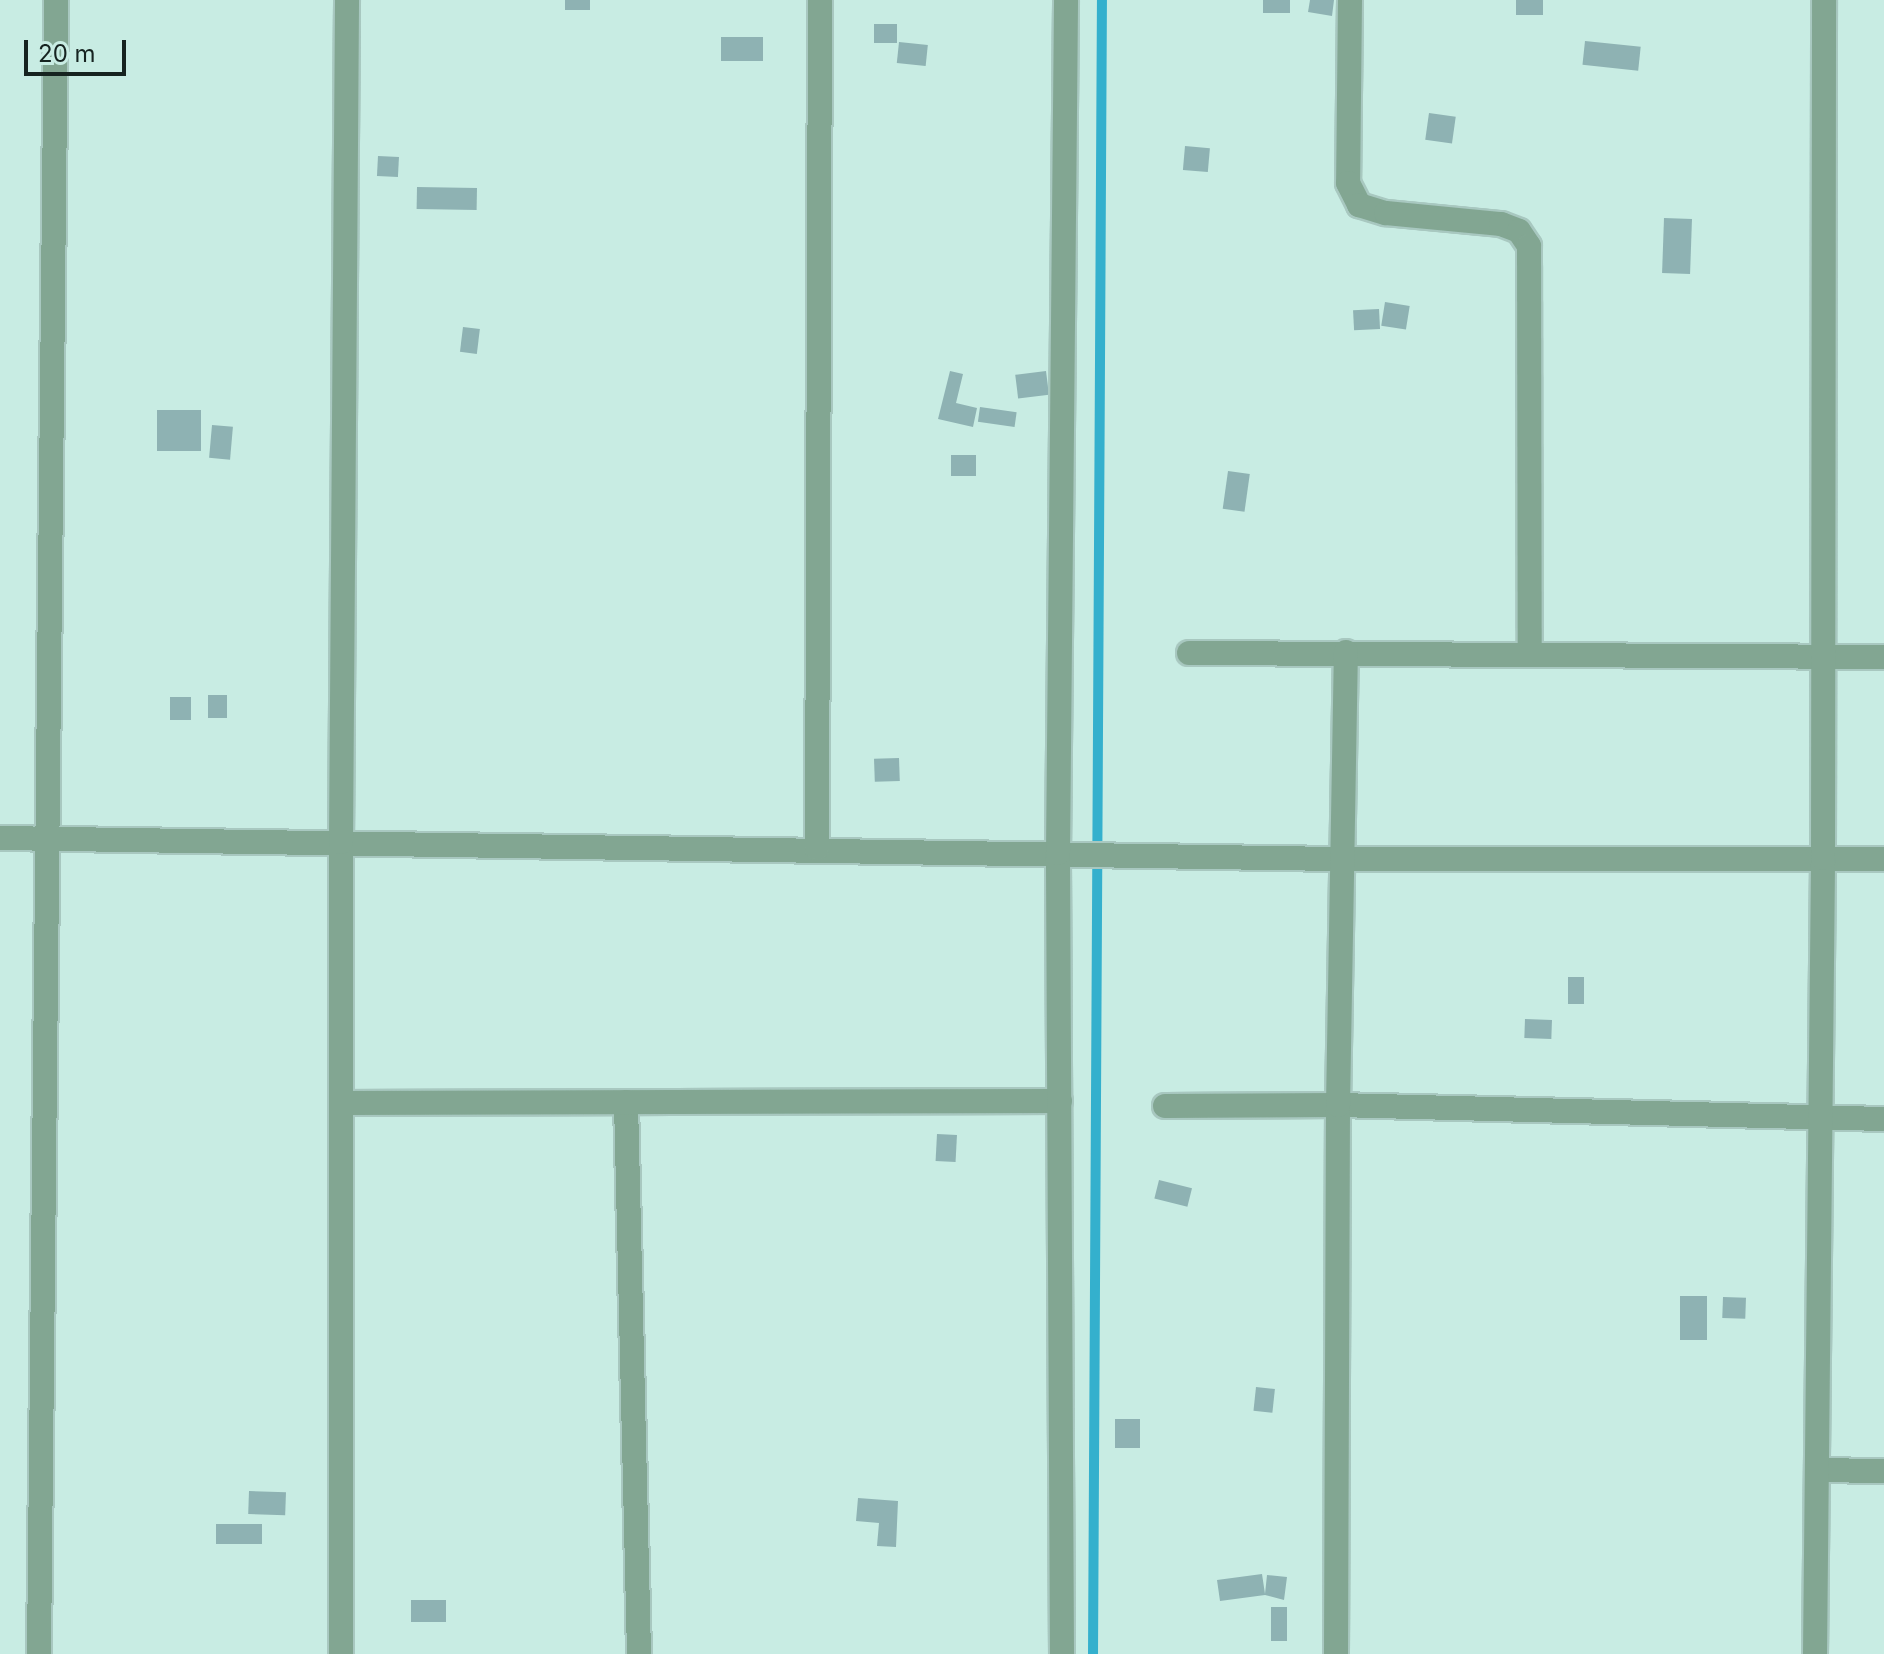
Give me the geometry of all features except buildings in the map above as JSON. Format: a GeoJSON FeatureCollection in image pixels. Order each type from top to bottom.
{"type":"FeatureCollection","features":[{"type":"Feature","properties":{"kind":"street"},"geometry":{"type":"LineString","coordinates":[[39,1654],[56,0]]}},
{"type":"Feature","properties":{"kind":"street"},"geometry":{"type":"LineString","coordinates":[[341,1654],[341,842],[347,0]]}},
{"type":"Feature","properties":{"kind":"street"},"geometry":{"type":"LineString","coordinates":[[817,848],[820,0]]}},
{"type":"Feature","properties":{"kind":"street"},"geometry":{"type":"LineString","coordinates":[[1062,1654],[1058,853],[1066,0]]}},
{"type":"Feature","properties":{"kind":"street"},"geometry":{"type":"LineString","coordinates":[[1350,0],[1348,183],[1359,205],[1386,213],[1501,224],[1519,231],[1529,246],[1530,654]]}},
{"type":"Feature","properties":{"kind":"street"},"geometry":{"type":"LineString","coordinates":[[1815,1654],[1823,858],[1824,0]]}},
{"type":"Feature","properties":{"kind":"street"},"geometry":{"type":"LineString","coordinates":[[1336,1654],[1338,1105],[1346,652]]}},
{"type":"Feature","properties":{"kind":"street"},"geometry":{"type":"LineString","coordinates":[[1189,653],[1884,657]]}},
{"type":"Feature","properties":{"kind":"street"},"geometry":{"type":"LineString","coordinates":[[0,838],[817,848],[1342,859],[1884,859]]}},
{"type":"Feature","properties":{"kind":"street"},"geometry":{"type":"LineString","coordinates":[[342,1103],[1060,1101]]}},
{"type":"Feature","properties":{"kind":"street"},"geometry":{"type":"LineString","coordinates":[[626,1102],[639,1654]]}},
{"type":"Feature","properties":{"kind":"street"},"geometry":{"type":"LineString","coordinates":[[1165,1106],[1338,1105],[1884,1119]]}},
{"type":"Feature","properties":{"kind":"street"},"geometry":{"type":"LineString","coordinates":[[1817,1470],[1884,1471]]}},
{"type":"Feature","properties":{"kind":"waterway"},"geometry":{"type":"LineString","coordinates":[[1093,1654],[1102,0]]}}]}
